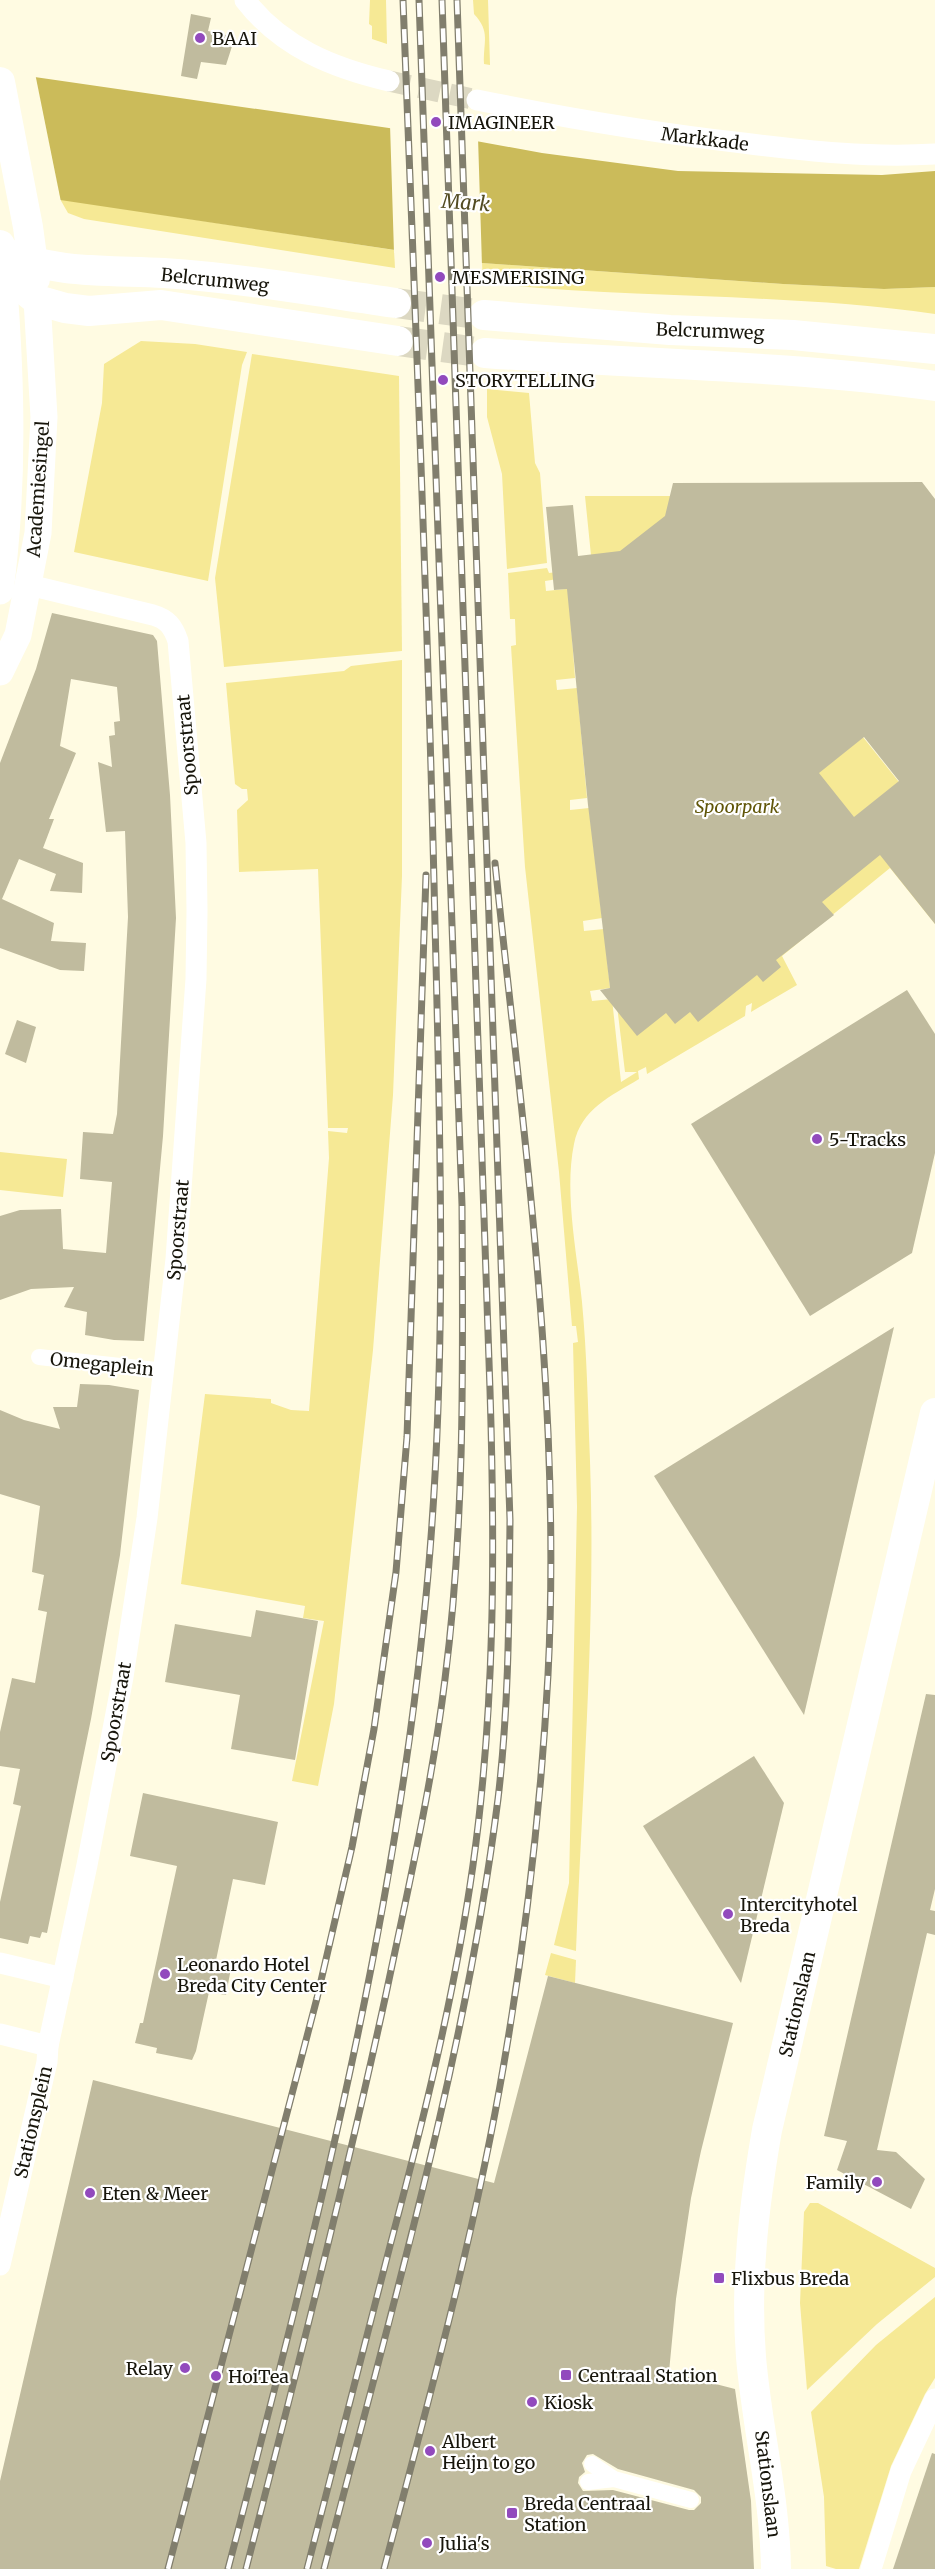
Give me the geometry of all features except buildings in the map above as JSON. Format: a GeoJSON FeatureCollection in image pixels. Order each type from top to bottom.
{"type":"FeatureCollection","features":[{"type":"Feature","properties":{"kind":"main road","name":"Academiesingel"},"geometry":{"type":"LineString","coordinates":[[0,82],[28,227],[37,300]]}},
{"type":"Feature","properties":{"kind":"main road"},"geometry":{"type":"LineString","coordinates":[[1,248],[34,263]]}},
{"type":"Feature","properties":{"kind":"main road"},"geometry":{"type":"LineString","coordinates":[[1,248],[15,281],[37,300]]}},
{"type":"Feature","properties":{"kind":"main road","name":"Belcrumweg"},"geometry":{"type":"LineString","coordinates":[[34,263],[82,271],[164,273],[233,280],[396,303]]}},
{"type":"Feature","properties":{"kind":"main road","name":"Belcrumweg"},"geometry":{"type":"LineString","coordinates":[[37,300],[65,308],[89,311],[161,305],[398,340]]}},
{"type":"Feature","properties":{"kind":"main road","name":"Belcrumweg"},"geometry":{"type":"LineString","coordinates":[[484,315],[670,330],[793,335],[935,349]]}},
{"type":"Feature","properties":{"kind":"main road","name":"Belcrumweg"},"geometry":{"type":"LineString","coordinates":[[485,353],[792,371],[935,386]]}},
{"type":"Feature","properties":{"kind":"main road","name":"Stationslaan"},"geometry":{"type":"LineString","coordinates":[[776,2569],[772,2501],[751,2356],[750,2284],[756,2195],[767,2130],[935,1413]]}},
{"type":"Feature","properties":{"kind":"main road","name":"Stationslaan"},"geometry":{"type":"LineString","coordinates":[[794,2569],[790,2499],[770,2351],[767,2284],[774,2208],[787,2124],[935,1499]]}},
{"type":"Feature","properties":{"kind":"street"},"geometry":{"type":"LineString","coordinates":[[245,0],[266,23],[311,56],[345,70],[388,81]]}},
{"type":"Feature","properties":{"kind":"street","name":"Markkade"},"geometry":{"type":"LineString","coordinates":[[477,100],[644,131],[813,152],[897,156],[935,154]]}},
{"type":"Feature","properties":{"kind":"street","name":"Academiesingel"},"geometry":{"type":"LineString","coordinates":[[0,591],[10,493],[12,423],[1,248]]}},
{"type":"Feature","properties":{"kind":"street","name":"Academiesingel"},"geometry":{"type":"LineString","coordinates":[[0,672],[18,635],[38,534],[44,417],[37,300]]}},
{"type":"Feature","properties":{"kind":"street","name":"Spoorstraat"},"geometry":{"type":"LineString","coordinates":[[29,585],[161,617],[174,630],[178,641],[196,843],[196,943],[176,1259],[165,1371],[147,1518],[123,1677],[63,1978]]}},
{"type":"Feature","properties":{"kind":"street","name":"Omegaplein"},"geometry":{"type":"LineString","coordinates":[[39,1357],[165,1371]]}},
{"type":"Feature","properties":{"kind":"street"},"geometry":{"type":"LineString","coordinates":[[0,1963],[63,1978]]}},
{"type":"Feature","properties":{"kind":"street","name":"Stationsplein"},"geometry":{"type":"LineString","coordinates":[[0,2265],[47,2062],[48,2046],[63,1978]]}},
{"type":"Feature","properties":{"kind":"street"},"geometry":{"type":"LineString","coordinates":[[0,2034],[48,2046]]}},
{"type":"Feature","properties":{"kind":"street"},"geometry":{"type":"LineString","coordinates":[[871,2569],[901,2471],[935,2399]]}},
{"type":"Feature","properties":{"kind":"street"},"geometry":{"type":"LineString","coordinates":[[592,2464],[614,2479],[691,2500]]}},
{"type":"Feature","properties":{"kind":"street"},"geometry":{"type":"LineString","coordinates":[[588,2482],[614,2479]]}},
{"type":"Feature","properties":{"kind":"green space"},"geometry":{"type":"Polygon","coordinates":[[[370,0],[386,0],[387,44],[372,39],[372,26],[369,24],[370,0]]]}},
{"type":"Feature","properties":{"kind":"green space"},"geometry":{"type":"Polygon","coordinates":[[[473,0],[488,0],[490,65],[484,64],[483,26],[474,14],[473,0]]]}},
{"type":"Feature","properties":{"kind":"green space"},"geometry":{"type":"Polygon","coordinates":[[[60,199],[394,250],[395,268],[84,219],[68,213],[60,199]]]}},
{"type":"Feature","properties":{"kind":"green space"},"geometry":{"type":"Polygon","coordinates":[[[482,263],[783,284],[884,289],[935,287],[935,314],[880,307],[770,299],[604,292],[494,284],[483,282],[482,263]]]}},
{"type":"Feature","properties":{"kind":"green space"},"geometry":{"type":"Polygon","coordinates":[[[141,341],[195,344],[247,352],[242,365],[208,581],[74,552],[102,403],[104,364],[141,341]]]}},
{"type":"Feature","properties":{"kind":"green space"},"geometry":{"type":"Polygon","coordinates":[[[252,354],[399,376],[402,651],[224,667],[215,578],[252,354]]]}},
{"type":"Feature","properties":{"kind":"green space"},"geometry":{"type":"Polygon","coordinates":[[[487,389],[529,393],[535,463],[540,473],[547,563],[507,569],[502,474],[487,417],[487,389]]]}},
{"type":"Feature","properties":{"kind":"green space","name":"Spoorpark"},"geometry":{"type":"Polygon","coordinates":[[[585,496],[670,496],[935,827],[935,924],[890,868],[782,956],[797,985],[751,1012],[752,1003],[746,1006],[745,1016],[647,1074],[646,1067],[638,1071],[639,1079],[599,1105],[583,1121],[578,1132],[574,1144],[570,1182],[585,1342],[590,1461],[591,1583],[588,1706],[576,1951],[554,1945],[569,1883],[577,1507],[573,1343],[578,1342],[576,1326],[572,1326],[559,1172],[525,867],[511,646],[516,645],[515,619],[510,619],[508,573],[547,568],[549,573],[557,572],[558,579],[545,581],[546,591],[566,589],[593,575],[585,496]],[[571,624],[575,678],[556,680],[557,690],[577,688],[587,798],[570,800],[570,810],[589,808],[602,918],[583,921],[584,931],[604,929],[610,988],[590,991],[592,1001],[612,999],[621,1082],[637,1072],[625,1072],[571,624]]]}},
{"type":"Feature","properties":{"kind":"green space"},"geometry":{"type":"Polygon","coordinates":[[[402,660],[402,876],[393,1095],[373,1350],[334,1704],[318,1786],[292,1781],[324,1621],[303,1618],[305,1606],[181,1584],[205,1394],[271,1399],[271,1403],[291,1410],[309,1411],[329,1158],[328,1131],[347,1133],[348,1128],[328,1128],[318,869],[239,872],[237,810],[248,800],[247,789],[242,789],[235,784],[226,683],[344,671],[351,666],[402,660]]]}},
{"type":"Feature","properties":{"kind":"green space"},"geometry":{"type":"Polygon","coordinates":[[[0,1152],[67,1159],[63,1197],[0,1190],[0,1152]]]}},
{"type":"Feature","properties":{"kind":"green space"},"geometry":{"type":"Polygon","coordinates":[[[551,1953],[576,1960],[575,1983],[545,1975],[551,1953]]]}},
{"type":"Feature","properties":{"kind":"green space"},"geometry":{"type":"Polygon","coordinates":[[[810,2203],[818,2203],[935,2268],[935,2277],[877,2324],[807,2390],[800,2303],[804,2212],[810,2203]]]}},
{"type":"Feature","properties":{"kind":"green space"},"geometry":{"type":"Polygon","coordinates":[[[935,2297],[935,2378],[891,2466],[859,2569],[836,2569],[826,2566],[824,2497],[811,2412],[876,2345],[935,2297]]]}},
{"type":"Feature","properties":{"kind":"water","name":"Mark"},"geometry":{"type":"Polygon","coordinates":[[[0,72],[465,139],[542,153],[678,171],[882,175],[935,171],[935,287],[884,289],[783,284],[482,263],[0,191],[0,72]]]}},
{"type":"Feature","properties":{"kind":"pier"},"geometry":{"type":"Polygon","coordinates":[[[0,69],[35,73],[61,202],[0,194],[0,69]]]}},
{"type":"Feature","properties":{"kind":"pier"},"geometry":{"type":"Polygon","coordinates":[[[390,125],[478,138],[482,266],[394,253],[390,125]]]}},
{"type":"Feature","properties":{"kind":"tunnel"},"geometry":{"type":"LineString","coordinates":[[389,81],[477,100]]}},
{"type":"Feature","properties":{"kind":"tunnel"},"geometry":{"type":"LineString","coordinates":[[396,303],[484,315]]}},
{"type":"Feature","properties":{"kind":"tunnel"},"geometry":{"type":"LineString","coordinates":[[398,341],[485,353]]}},
{"type":"Feature","properties":{"kind":"railway"},"geometry":{"type":"LineString","coordinates":[[228,2569],[317,2219],[368,1983],[390,1865],[408,1746],[431,1539],[441,1276],[439,1100],[425,578],[403,0]]}},
{"type":"Feature","properties":{"kind":"railway"},"geometry":{"type":"LineString","coordinates":[[246,2569],[336,2210],[411,1876],[440,1719],[452,1620],[456,1561],[463,1324],[462,1205],[419,0]]}},
{"type":"Feature","properties":{"kind":"railway"},"geometry":{"type":"LineString","coordinates":[[307,2569],[438,2055],[466,1913],[486,1747],[492,1628],[493,1509],[442,0]]}},
{"type":"Feature","properties":{"kind":"railway"},"geometry":{"type":"LineString","coordinates":[[324,2569],[446,2091],[484,1897],[502,1764],[506,1694],[510,1520],[457,0]]}},
{"type":"Feature","properties":{"kind":"railway"},"geometry":{"type":"LineString","coordinates":[[384,2569],[450,2318],[492,2127],[526,1918],[545,1724],[551,1573],[550,1472],[545,1370],[528,1167],[495,863]]}},
{"type":"Feature","properties":{"kind":"railway"},"geometry":{"type":"LineString","coordinates":[[168,2569],[317,1998],[352,1847],[374,1729],[396,1572],[407,1437],[426,875]]}},
{"type":"Feature","properties":{"kind":"place","name":"BAAI"},"geometry":{"type":"Point","coordinates":[200,38]}},
{"type":"Feature","properties":{"kind":"place","name":"IMAGINEER"},"geometry":{"type":"Point","coordinates":[436,122]}},
{"type":"Feature","properties":{"kind":"place","name":"MESMERISING"},"geometry":{"type":"Point","coordinates":[440,277]}},
{"type":"Feature","properties":{"kind":"place","name":"STORYTELLING"},"geometry":{"type":"Point","coordinates":[443,380]}},
{"type":"Feature","properties":{"kind":"place","name":"5-Tracks"},"geometry":{"type":"Point","coordinates":[817,1139]}},
{"type":"Feature","properties":{"kind":"place","name":"Intercityhotel Breda"},"geometry":{"type":"Point","coordinates":[728,1914]}},
{"type":"Feature","properties":{"kind":"place","name":"Leonardo Hotel Breda City Center"},"geometry":{"type":"Point","coordinates":[165,1974]}},
{"type":"Feature","properties":{"kind":"place","name":"Family"},"geometry":{"type":"Point","coordinates":[877,2182]}},
{"type":"Feature","properties":{"kind":"place","name":"Eten & Meer"},"geometry":{"type":"Point","coordinates":[90,2193]}},
{"type":"Feature","properties":{"kind":"place","name":"Flixbus Breda"},"geometry":{"type":"Point","coordinates":[719,2278]}},
{"type":"Feature","properties":{"kind":"place","name":"Relay"},"geometry":{"type":"Point","coordinates":[185,2368]}},
{"type":"Feature","properties":{"kind":"place","name":"Centraal Station"},"geometry":{"type":"Point","coordinates":[566,2375]}},
{"type":"Feature","properties":{"kind":"place","name":"HoiTea"},"geometry":{"type":"Point","coordinates":[216,2376]}},
{"type":"Feature","properties":{"kind":"place","name":"Kiosk"},"geometry":{"type":"Point","coordinates":[532,2402]}},
{"type":"Feature","properties":{"kind":"place","name":"Albert Heijn to go"},"geometry":{"type":"Point","coordinates":[430,2451]}},
{"type":"Feature","properties":{"kind":"place","name":"Breda Centraal Station"},"geometry":{"type":"Point","coordinates":[512,2513]}},
{"type":"Feature","properties":{"kind":"place","name":"Julia's"},"geometry":{"type":"Point","coordinates":[427,2543]}}]}
